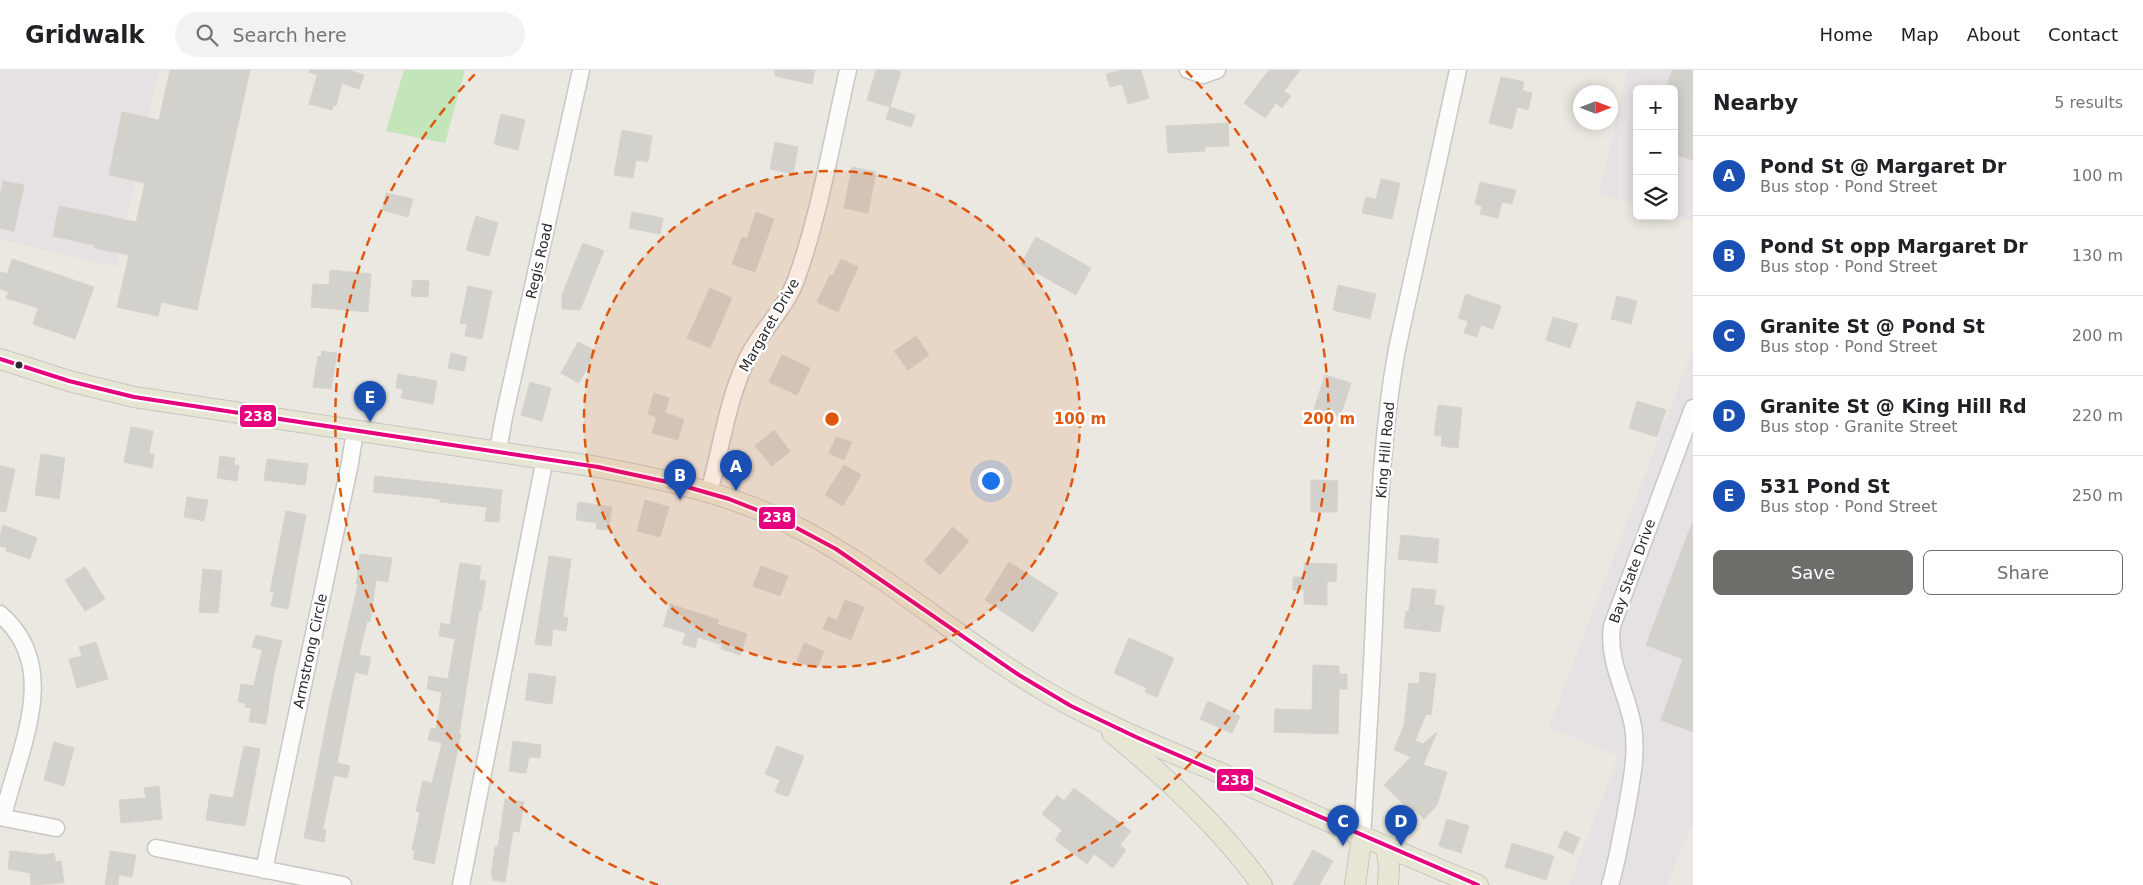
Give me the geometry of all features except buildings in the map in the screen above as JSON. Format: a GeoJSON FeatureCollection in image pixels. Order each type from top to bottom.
{"type":"FeatureCollection","features":[{"type":"Feature","properties":{"kind":"main road"},"geometry":{"type":"LineString","coordinates":[[0,359],[69,381],[134,397],[545,458],[644,476],[709,492],[767,513],[802,529],[833,547],[870,571],[996,661],[1086,714],[1118,738],[1173,786],[1220,832],[1262,885]]}},
{"type":"Feature","properties":{"kind":"main road"},"geometry":{"type":"LineString","coordinates":[[1086,714],[1386,847],[1478,885]]}},
{"type":"Feature","properties":{"kind":"main road"},"geometry":{"type":"LineString","coordinates":[[1355,885],[1362,836]]}},
{"type":"Feature","properties":{"kind":"main road"},"geometry":{"type":"LineString","coordinates":[[1386,847],[1389,866],[1388,885]]}},
{"type":"Feature","properties":{"kind":"street","name":"Regis Road"},"geometry":{"type":"LineString","coordinates":[[498,451],[504,416],[582,70]]}},
{"type":"Feature","properties":{"kind":"street","name":"Margaret Drive"},"geometry":{"type":"LineString","coordinates":[[709,492],[740,373],[757,339],[788,296],[800,268],[814,221],[848,70]]}},
{"type":"Feature","properties":{"kind":"street"},"geometry":{"type":"LineString","coordinates":[[1188,70],[1203,75],[1217,70]]}},
{"type":"Feature","properties":{"kind":"street","name":"King Hill Road"},"geometry":{"type":"LineString","coordinates":[[1362,836],[1370,724],[1379,513],[1390,396],[1397,349],[1458,70]]}},
{"type":"Feature","properties":{"kind":"street","name":"Bay State Drive"},"geometry":{"type":"LineString","coordinates":[[1610,885],[1618,856],[1633,772],[1634,748],[1632,724],[1613,658],[1610,637],[1612,626],[1693,408]]}},
{"type":"Feature","properties":{"kind":"street","name":"Armstrong Circle"},"geometry":{"type":"LineString","coordinates":[[264,870],[355,431]]}},
{"type":"Feature","properties":{"kind":"street"},"geometry":{"type":"LineString","coordinates":[[461,885],[545,458]]}},
{"type":"Feature","properties":{"kind":"street"},"geometry":{"type":"LineString","coordinates":[[0,614],[13,628],[26,650],[34,683],[29,721],[2,817],[56,828]]}},
{"type":"Feature","properties":{"kind":"street"},"geometry":{"type":"LineString","coordinates":[[156,848],[343,885]]}},
{"type":"Feature","properties":{"kind":"shaded area"},"geometry":{"type":"Polygon","coordinates":[[[0,70],[159,70],[116,267],[0,239],[0,70]]]}},
{"type":"Feature","properties":{"kind":"shaded area"},"geometry":{"type":"Polygon","coordinates":[[[1627,70],[1693,70],[1693,222],[1678,217],[1678,85],[1633,85],[1633,204],[1599,194],[1613,130],[1618,130],[1618,110],[1627,70]]]}},
{"type":"Feature","properties":{"kind":"shaded area"},"geometry":{"type":"Polygon","coordinates":[[[1693,348],[1693,827],[1691,827],[1667,885],[1569,885],[1618,756],[1549,727],[1693,348]]]}},
{"type":"Feature","properties":{"kind":"green space"},"geometry":{"type":"Polygon","coordinates":[[[404,70],[465,70],[445,143],[386,131],[404,70]]]}},
{"type":"Feature","properties":{"kind":"transit line","name":"238"},"geometry":{"type":"LineString","coordinates":[[0,359],[69,381],[134,397],[598,467],[677,484],[729,499],[780,519],[836,549],[1019,675],[1071,706],[1136,737],[1478,885]]}},
{"type":"Feature","properties":{"kind":"place","name":"531 Pond St"},"geometry":{"type":"Point","coordinates":[370,422]}},
{"type":"Feature","properties":{"kind":"place","name":"Pond St @ Margaret Dr"},"geometry":{"type":"Point","coordinates":[736,491]}},
{"type":"Feature","properties":{"kind":"place","name":"Pond St opp Margaret Dr"},"geometry":{"type":"Point","coordinates":[680,500]}},
{"type":"Feature","properties":{"kind":"place","name":"Granite St @ Pond St"},"geometry":{"type":"Point","coordinates":[1343,846]}},
{"type":"Feature","properties":{"kind":"place","name":"Granite St @ King Hill Rd"},"geometry":{"type":"Point","coordinates":[1401,846]}}]}
